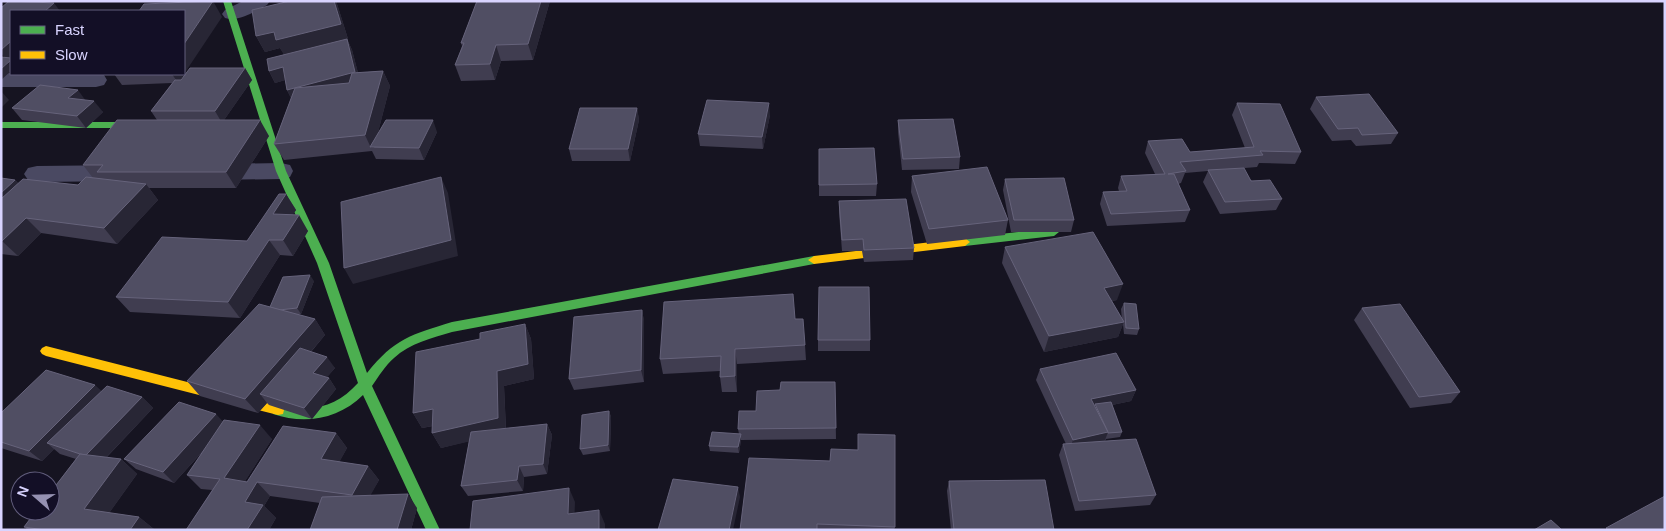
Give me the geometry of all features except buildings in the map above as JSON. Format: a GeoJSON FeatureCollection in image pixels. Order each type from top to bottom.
{"type":"FeatureCollection","features":[{"type":"Feature","properties":{"kind":"street"},"geometry":{"type":"LineString","coordinates":[[260,1],[230,7],[262,124],[323,263],[365,385],[433,530]]}},
{"type":"Feature","properties":{"kind":"street"},"geometry":{"type":"LineString","coordinates":[[1,80],[96,80]]}},
{"type":"Feature","properties":{"kind":"street"},"geometry":{"type":"LineString","coordinates":[[1,125],[161,125]]}},
{"type":"Feature","properties":{"kind":"street"},"geometry":{"type":"LineString","coordinates":[[184,172],[282,171]]}},
{"type":"Feature","properties":{"kind":"street"},"geometry":{"type":"LineString","coordinates":[[37,174],[154,173]]}},
{"type":"Feature","properties":{"kind":"street"},"geometry":{"type":"LineString","coordinates":[[46,351],[299,415],[322,414],[339,408],[365,385],[389,355],[407,342],[452,327],[796,262],[1054,232]]}},
{"type":"Feature","properties":{"kind":"traffic: fast"},"geometry":{"type":"LineString","coordinates":[[227,1],[281,171],[323,263],[365,385],[433,530]]}},
{"type":"Feature","properties":{"kind":"traffic: fast"},"geometry":{"type":"LineString","coordinates":[[1,125],[150,125]]}},
{"type":"Feature","properties":{"kind":"traffic: fast"},"geometry":{"type":"LineString","coordinates":[[965,242],[1054,232]]}},
{"type":"Feature","properties":{"kind":"traffic: fast"},"geometry":{"type":"LineString","coordinates":[[278,410],[292,413],[316,414],[337,407],[357,393],[386,358],[396,349],[419,338],[452,327],[814,260]]}},
{"type":"Feature","properties":{"kind":"traffic: slow"},"geometry":{"type":"LineString","coordinates":[[814,260],[965,242]]}},
{"type":"Feature","properties":{"kind":"traffic: slow"},"geometry":{"type":"LineString","coordinates":[[46,351],[278,410]]}}]}
